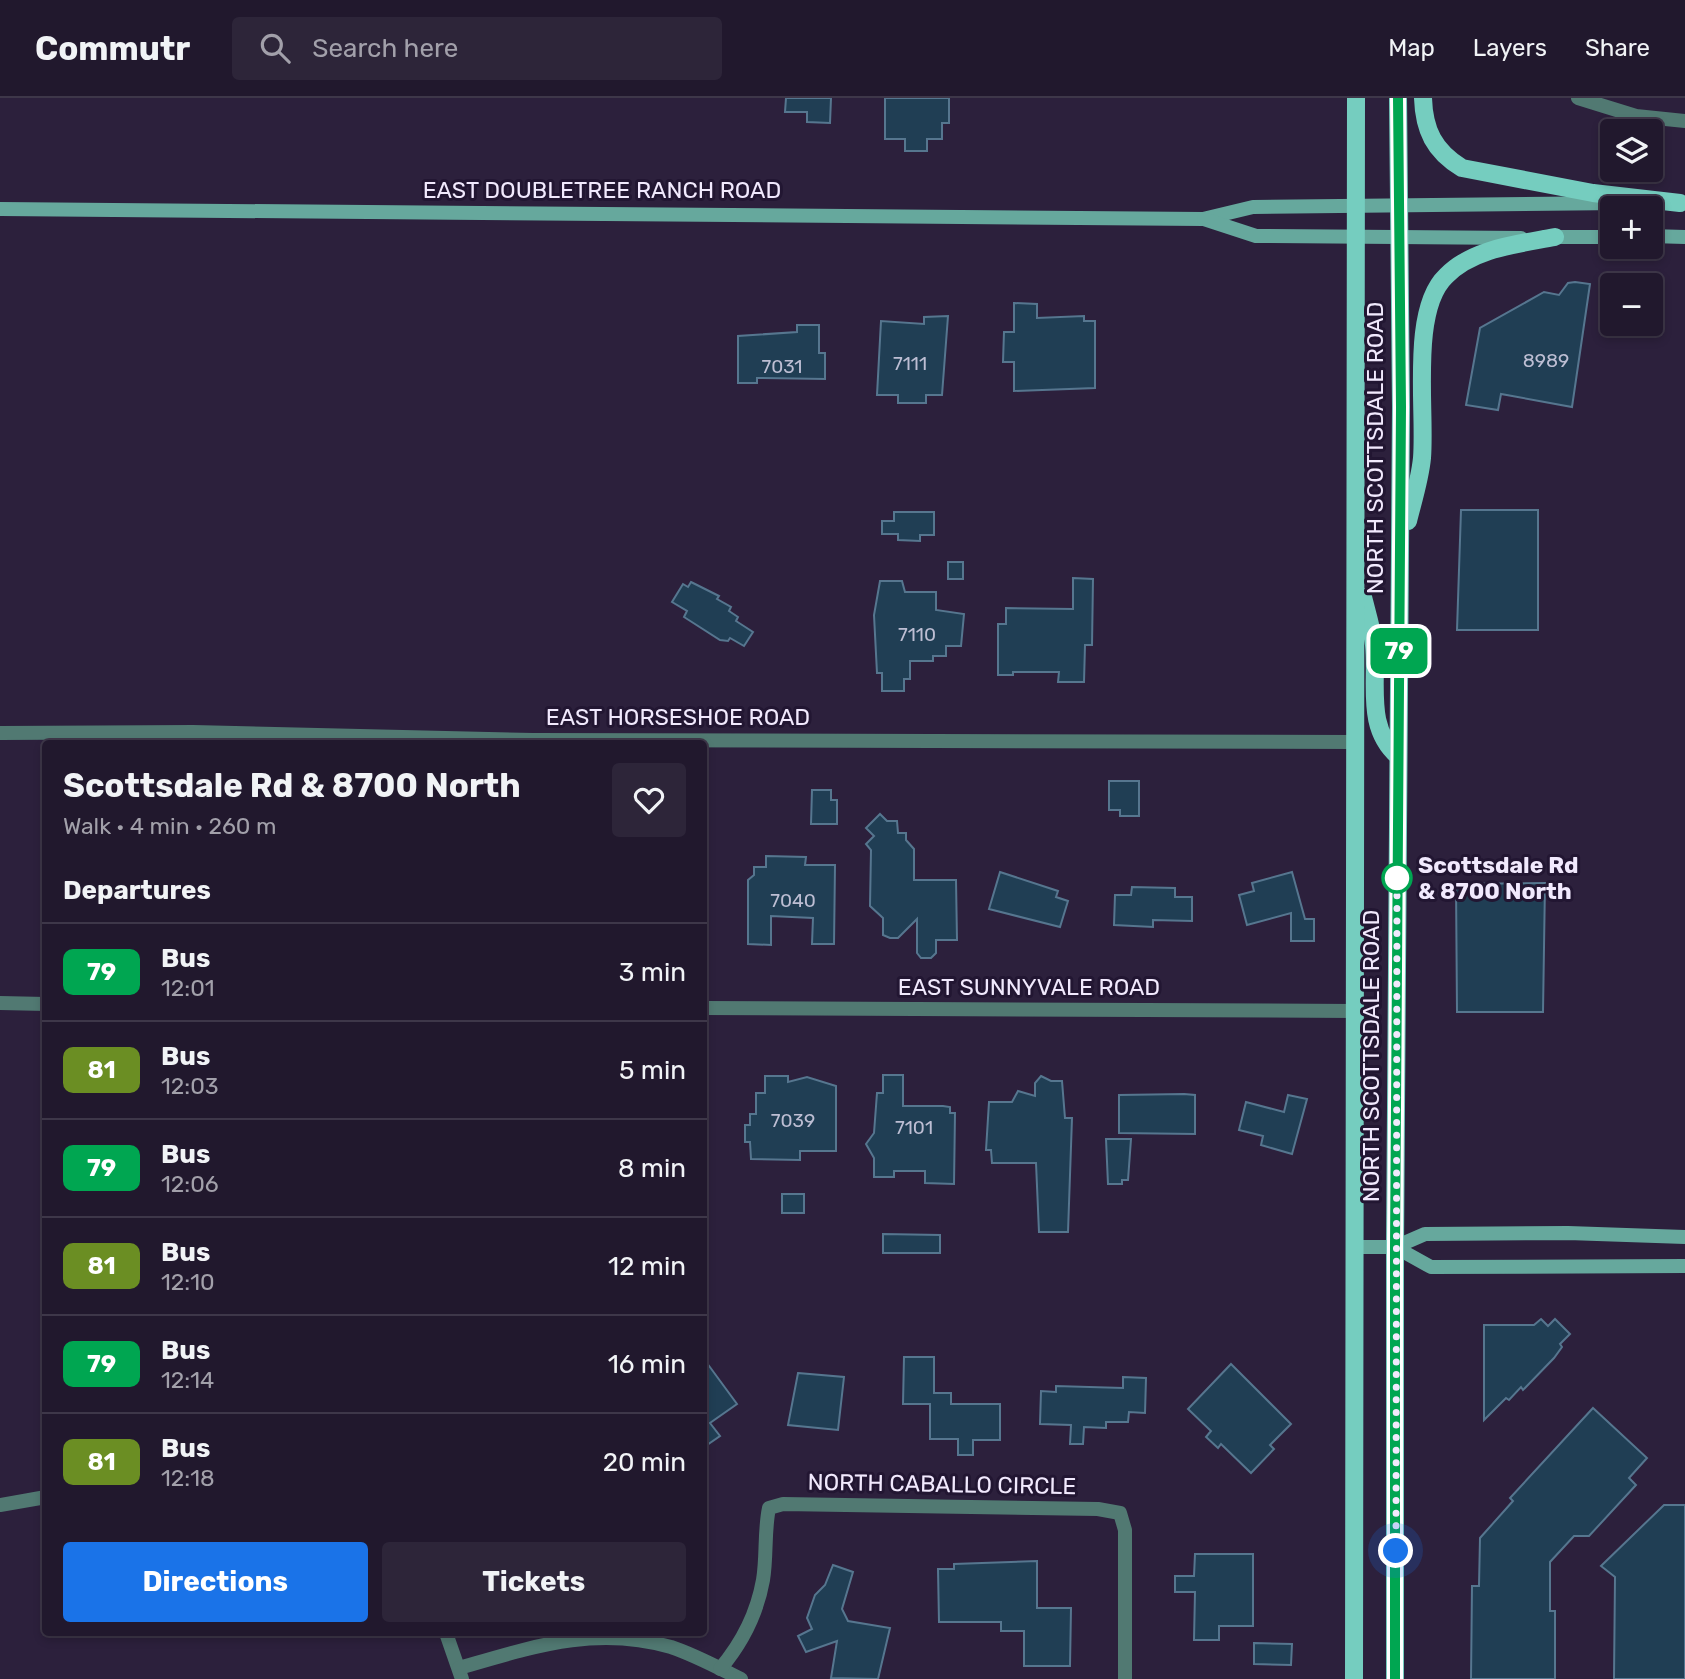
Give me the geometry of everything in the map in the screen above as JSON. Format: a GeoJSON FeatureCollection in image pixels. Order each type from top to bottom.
{"type":"FeatureCollection","features":[{"type":"Feature","properties":{"kind":"main road","name":"NORTH SCOTTSDALE ROAD"},"geometry":{"type":"LineString","coordinates":[[1354,1679],[1356,98]]}},
{"type":"Feature","properties":{"kind":"main road","name":"NORTH SCOTTSDALE ROAD"},"geometry":{"type":"LineString","coordinates":[[1395,1679],[1395,1247],[1401,562],[1398,98]]}},
{"type":"Feature","properties":{"kind":"main road"},"geometry":{"type":"LineString","coordinates":[[1423,98],[1424,118],[1432,141],[1445,156],[1462,168],[1593,193],[1683,202]]}},
{"type":"Feature","properties":{"kind":"main road","name":"EAST DOUBLETREE RANCH ROAD"},"geometry":{"type":"LineString","coordinates":[[0,209],[1203,219],[1253,207],[1399,208],[1683,202]]}},
{"type":"Feature","properties":{"kind":"main road","name":"EAST DOUBLETREE RANCH ROAD"},"geometry":{"type":"LineString","coordinates":[[1203,219],[1256,236],[1600,237]]}},
{"type":"Feature","properties":{"kind":"main road"},"geometry":{"type":"LineString","coordinates":[[1663,236],[1685,237]]}},
{"type":"Feature","properties":{"kind":"main road"},"geometry":{"type":"LineString","coordinates":[[1401,562],[1421,466],[1424,329],[1430,297],[1446,276],[1467,260],[1487,252],[1556,237]]}},
{"type":"Feature","properties":{"kind":"main road"},"geometry":{"type":"LineString","coordinates":[[1357,564],[1374,646],[1377,724],[1385,743],[1398,756]]}},
{"type":"Feature","properties":{"kind":"main road"},"geometry":{"type":"LineString","coordinates":[[1354,1247],[1395,1247],[1425,1234],[1568,1233],[1685,1237]]}},
{"type":"Feature","properties":{"kind":"main road"},"geometry":{"type":"LineString","coordinates":[[1395,1247],[1431,1267],[1685,1266]]}},
{"type":"Feature","properties":{"kind":"main road"},"geometry":{"type":"LineString","coordinates":[[1354,1657],[1360,1679]]}},
{"type":"Feature","properties":{"kind":"street"},"geometry":{"type":"LineString","coordinates":[[1578,98],[1627,114],[1685,121]]}},
{"type":"Feature","properties":{"kind":"street","name":"EAST HORSESHOE ROAD"},"geometry":{"type":"LineString","coordinates":[[0,733],[193,732],[533,740]]}},
{"type":"Feature","properties":{"kind":"street","name":"EAST HORSESHOE ROAD"},"geometry":{"type":"LineString","coordinates":[[707,740],[1356,742]]}},
{"type":"Feature","properties":{"kind":"street"},"geometry":{"type":"LineString","coordinates":[[0,1003],[42,1004]]}},
{"type":"Feature","properties":{"kind":"street","name":"EAST SUNNYVALE ROAD"},"geometry":{"type":"LineString","coordinates":[[707,1007],[1354,1011]]}},
{"type":"Feature","properties":{"kind":"street"},"geometry":{"type":"LineString","coordinates":[[0,1505],[42,1498]]}},
{"type":"Feature","properties":{"kind":"street","name":"NORTH CABALLO CIRCLE"},"geometry":{"type":"LineString","coordinates":[[720,1669],[737,1650],[754,1615],[763,1579],[769,1508],[783,1504],[1098,1509],[1120,1513],[1125,1530],[1125,1679]]}},
{"type":"Feature","properties":{"kind":"street"},"geometry":{"type":"LineString","coordinates":[[447,1636],[461,1674],[556,1640],[594,1637],[640,1640],[674,1648],[741,1679]]}},
{"type":"Feature","properties":{"kind":"building"},"geometry":{"type":"Polygon","coordinates":[[[786,98],[831,98],[830,123],[807,122],[807,112],[785,112],[786,98]]]}},
{"type":"Feature","properties":{"kind":"building"},"geometry":{"type":"Polygon","coordinates":[[[885,98],[949,98],[949,123],[942,123],[942,139],[927,139],[927,151],[905,151],[905,139],[885,139],[885,98]]]}},
{"type":"Feature","properties":{"kind":"building"},"geometry":{"type":"Polygon","coordinates":[[[1568,283],[1590,284],[1572,407],[1501,394],[1498,410],[1466,405],[1480,328],[1544,292],[1559,295],[1568,283]]]}},
{"type":"Feature","properties":{"kind":"building"},"geometry":{"type":"Polygon","coordinates":[[[1014,303],[1037,304],[1037,318],[1084,316],[1084,321],[1095,321],[1095,388],[1014,391],[1014,362],[1003,362],[1004,332],[1014,332],[1014,303]]]}},
{"type":"Feature","properties":{"kind":"building"},"geometry":{"type":"Polygon","coordinates":[[[948,316],[942,395],[926,395],[926,403],[898,403],[898,395],[877,395],[881,321],[924,324],[924,317],[948,316]]]}},
{"type":"Feature","properties":{"kind":"building"},"geometry":{"type":"Polygon","coordinates":[[[797,325],[819,325],[819,353],[825,353],[825,379],[757,378],[757,383],[738,383],[738,336],[797,332],[797,325]]]}},
{"type":"Feature","properties":{"kind":"building"},"geometry":{"type":"Polygon","coordinates":[[[1461,510],[1538,510],[1538,630],[1457,630],[1461,510]]]}},
{"type":"Feature","properties":{"kind":"building"},"geometry":{"type":"Polygon","coordinates":[[[894,512],[934,512],[934,535],[920,535],[920,541],[898,540],[898,534],[882,534],[882,521],[894,521],[894,512]]]}},
{"type":"Feature","properties":{"kind":"building"},"geometry":{"type":"Polygon","coordinates":[[[948,562],[963,562],[963,579],[948,579],[948,562]]]}},
{"type":"Feature","properties":{"kind":"building"},"geometry":{"type":"Polygon","coordinates":[[[1073,578],[1093,579],[1092,645],[1085,645],[1084,682],[1058,682],[1059,672],[1013,672],[1013,675],[998,675],[998,624],[1006,624],[1006,608],[1073,609],[1073,578]]]}},
{"type":"Feature","properties":{"kind":"building"},"geometry":{"type":"Polygon","coordinates":[[[880,581],[902,581],[905,592],[936,592],[936,610],[964,614],[961,646],[946,646],[946,656],[933,656],[933,661],[910,661],[910,679],[904,679],[904,691],[882,691],[882,673],[877,673],[874,615],[880,581]]]}},
{"type":"Feature","properties":{"kind":"building"},"geometry":{"type":"Polygon","coordinates":[[[691,582],[719,596],[717,599],[731,607],[729,611],[738,617],[736,621],[753,632],[744,646],[730,638],[728,641],[720,640],[684,617],[687,611],[672,602],[683,584],[688,587],[691,582]]]}},
{"type":"Feature","properties":{"kind":"building"},"geometry":{"type":"Polygon","coordinates":[[[1109,781],[1139,781],[1139,816],[1120,816],[1120,810],[1109,810],[1109,781]]]}},
{"type":"Feature","properties":{"kind":"building"},"geometry":{"type":"Polygon","coordinates":[[[812,790],[831,790],[831,800],[837,800],[837,824],[811,824],[812,790]]]}},
{"type":"Feature","properties":{"kind":"building"},"geometry":{"type":"Polygon","coordinates":[[[880,814],[887,821],[897,821],[898,833],[906,833],[906,840],[914,849],[914,880],[956,880],[957,940],[936,940],[936,953],[931,958],[921,958],[917,953],[917,919],[898,938],[890,938],[883,935],[883,918],[870,906],[871,850],[866,844],[874,836],[866,828],[880,814]]]}},
{"type":"Feature","properties":{"kind":"building"},"geometry":{"type":"Polygon","coordinates":[[[766,856],[806,857],[805,865],[835,865],[834,944],[812,944],[813,918],[771,916],[771,945],[748,944],[748,880],[754,875],[754,867],[766,867],[766,856]]]}},
{"type":"Feature","properties":{"kind":"building"},"geometry":{"type":"Polygon","coordinates":[[[1000,872],[1058,891],[1056,897],[1068,901],[1060,927],[989,909],[1000,872]]]}},
{"type":"Feature","properties":{"kind":"building"},"geometry":{"type":"Polygon","coordinates":[[[1292,872],[1305,919],[1314,919],[1314,941],[1291,941],[1291,913],[1247,925],[1239,895],[1254,891],[1252,883],[1292,872]]]}},
{"type":"Feature","properties":{"kind":"building"},"geometry":{"type":"Polygon","coordinates":[[[1545,883],[1543,1012],[1457,1012],[1456,884],[1545,883]]]}},
{"type":"Feature","properties":{"kind":"building"},"geometry":{"type":"Polygon","coordinates":[[[1132,887],[1175,888],[1175,897],[1192,897],[1192,921],[1153,920],[1153,927],[1114,925],[1115,895],[1131,895],[1132,887]]]}},
{"type":"Feature","properties":{"kind":"building"},"geometry":{"type":"Polygon","coordinates":[[[883,1075],[903,1075],[903,1106],[943,1106],[950,1107],[950,1113],[955,1113],[954,1184],[925,1183],[925,1171],[894,1171],[894,1177],[874,1177],[874,1158],[866,1144],[874,1133],[877,1093],[883,1093],[883,1075]]]}},
{"type":"Feature","properties":{"kind":"building"},"geometry":{"type":"Polygon","coordinates":[[[765,1076],[788,1076],[788,1082],[807,1077],[836,1086],[836,1151],[800,1151],[800,1160],[751,1159],[750,1142],[745,1142],[745,1125],[750,1125],[750,1114],[756,1114],[756,1093],[765,1093],[765,1076]]]}},
{"type":"Feature","properties":{"kind":"building"},"geometry":{"type":"Polygon","coordinates":[[[1041,1076],[1051,1081],[1062,1081],[1065,1118],[1072,1118],[1068,1232],[1039,1232],[1036,1163],[992,1163],[991,1150],[986,1150],[989,1102],[1012,1102],[1018,1091],[1035,1096],[1035,1083],[1041,1076]]]}},
{"type":"Feature","properties":{"kind":"building"},"geometry":{"type":"Polygon","coordinates":[[[1119,1095],[1195,1095],[1195,1134],[1119,1133],[1119,1095]]]}},
{"type":"Feature","properties":{"kind":"building"},"geometry":{"type":"Polygon","coordinates":[[[1288,1095],[1307,1099],[1292,1154],[1261,1145],[1263,1136],[1239,1130],[1246,1102],[1284,1112],[1288,1095]]]}},
{"type":"Feature","properties":{"kind":"building"},"geometry":{"type":"Polygon","coordinates":[[[1106,1139],[1131,1139],[1128,1180],[1122,1180],[1122,1184],[1108,1184],[1106,1139]]]}},
{"type":"Feature","properties":{"kind":"building"},"geometry":{"type":"Polygon","coordinates":[[[782,1194],[804,1194],[804,1213],[782,1213],[782,1194]]]}},
{"type":"Feature","properties":{"kind":"building"},"geometry":{"type":"Polygon","coordinates":[[[883,1234],[940,1235],[940,1253],[883,1253],[883,1234]]]}},
{"type":"Feature","properties":{"kind":"building"},"geometry":{"type":"Polygon","coordinates":[[[1541,1319],[1548,1326],[1555,1319],[1570,1334],[1560,1344],[1562,1347],[1554,1358],[1523,1390],[1521,1387],[1509,1400],[1506,1398],[1484,1420],[1484,1325],[1534,1325],[1541,1319]]]}},
{"type":"Feature","properties":{"kind":"building"},"geometry":{"type":"Polygon","coordinates":[[[904,1357],[934,1357],[934,1393],[951,1393],[951,1404],[1000,1404],[1000,1440],[973,1440],[973,1455],[958,1455],[958,1439],[930,1439],[930,1404],[903,1404],[904,1357]]]}},
{"type":"Feature","properties":{"kind":"building"},"geometry":{"type":"Polygon","coordinates":[[[707,1363],[737,1404],[710,1423],[720,1436],[707,1445],[707,1363]]]}},
{"type":"Feature","properties":{"kind":"building"},"geometry":{"type":"Polygon","coordinates":[[[1231,1364],[1291,1424],[1270,1445],[1274,1449],[1251,1473],[1221,1444],[1218,1448],[1206,1437],[1211,1431],[1188,1409],[1231,1364]]]}},
{"type":"Feature","properties":{"kind":"building"},"geometry":{"type":"Polygon","coordinates":[[[798,1373],[844,1377],[838,1430],[788,1425],[798,1373]]]}},
{"type":"Feature","properties":{"kind":"building"},"geometry":{"type":"Polygon","coordinates":[[[1123,1377],[1146,1378],[1145,1413],[1129,1412],[1128,1422],[1106,1422],[1106,1428],[1084,1427],[1083,1444],[1070,1444],[1071,1425],[1040,1424],[1041,1391],[1056,1392],[1056,1386],[1123,1388],[1123,1377]]]}},
{"type":"Feature","properties":{"kind":"building"},"geometry":{"type":"Polygon","coordinates":[[[1593,1408],[1647,1458],[1629,1478],[1636,1485],[1589,1536],[1574,1536],[1550,1562],[1550,1611],[1555,1611],[1555,1679],[1471,1679],[1472,1586],[1479,1586],[1480,1538],[1513,1501],[1510,1498],[1593,1408]]]}},
{"type":"Feature","properties":{"kind":"building"},"geometry":{"type":"Polygon","coordinates":[[[1664,1505],[1685,1505],[1685,1679],[1614,1679],[1615,1577],[1601,1566],[1664,1505]]]}},
{"type":"Feature","properties":{"kind":"building"},"geometry":{"type":"Polygon","coordinates":[[[1195,1554],[1253,1554],[1253,1626],[1219,1626],[1219,1640],[1194,1640],[1195,1592],[1175,1592],[1175,1576],[1194,1576],[1195,1554]]]}},
{"type":"Feature","properties":{"kind":"building"},"geometry":{"type":"Polygon","coordinates":[[[1037,1561],[1037,1608],[1071,1608],[1070,1666],[1024,1666],[1024,1631],[1001,1631],[1001,1622],[939,1622],[938,1569],[954,1569],[954,1564],[1037,1561]]]}},
{"type":"Feature","properties":{"kind":"building"},"geometry":{"type":"Polygon","coordinates":[[[833,1565],[853,1572],[842,1609],[848,1621],[890,1628],[878,1679],[831,1678],[837,1641],[806,1652],[798,1636],[812,1629],[807,1618],[815,1595],[825,1585],[833,1565]]]}},
{"type":"Feature","properties":{"kind":"building"},"geometry":{"type":"Polygon","coordinates":[[[1254,1643],[1292,1644],[1291,1665],[1254,1664],[1254,1643]]]}},
{"type":"Feature","properties":{"kind":"bus line","name":"79"},"geometry":{"type":"LineString","coordinates":[[1395,1679],[1396,948],[1401,562],[1398,98]]}},
{"type":"Feature","properties":{"kind":"place","name":"Scottsdale Rd & 8700 North"},"geometry":{"type":"Point","coordinates":[1397,878]}},
{"type":"Feature","properties":{"kind":"route"},"geometry":{"type":"LineString","coordinates":[[1396,1551],[1397,878]]}}]}
